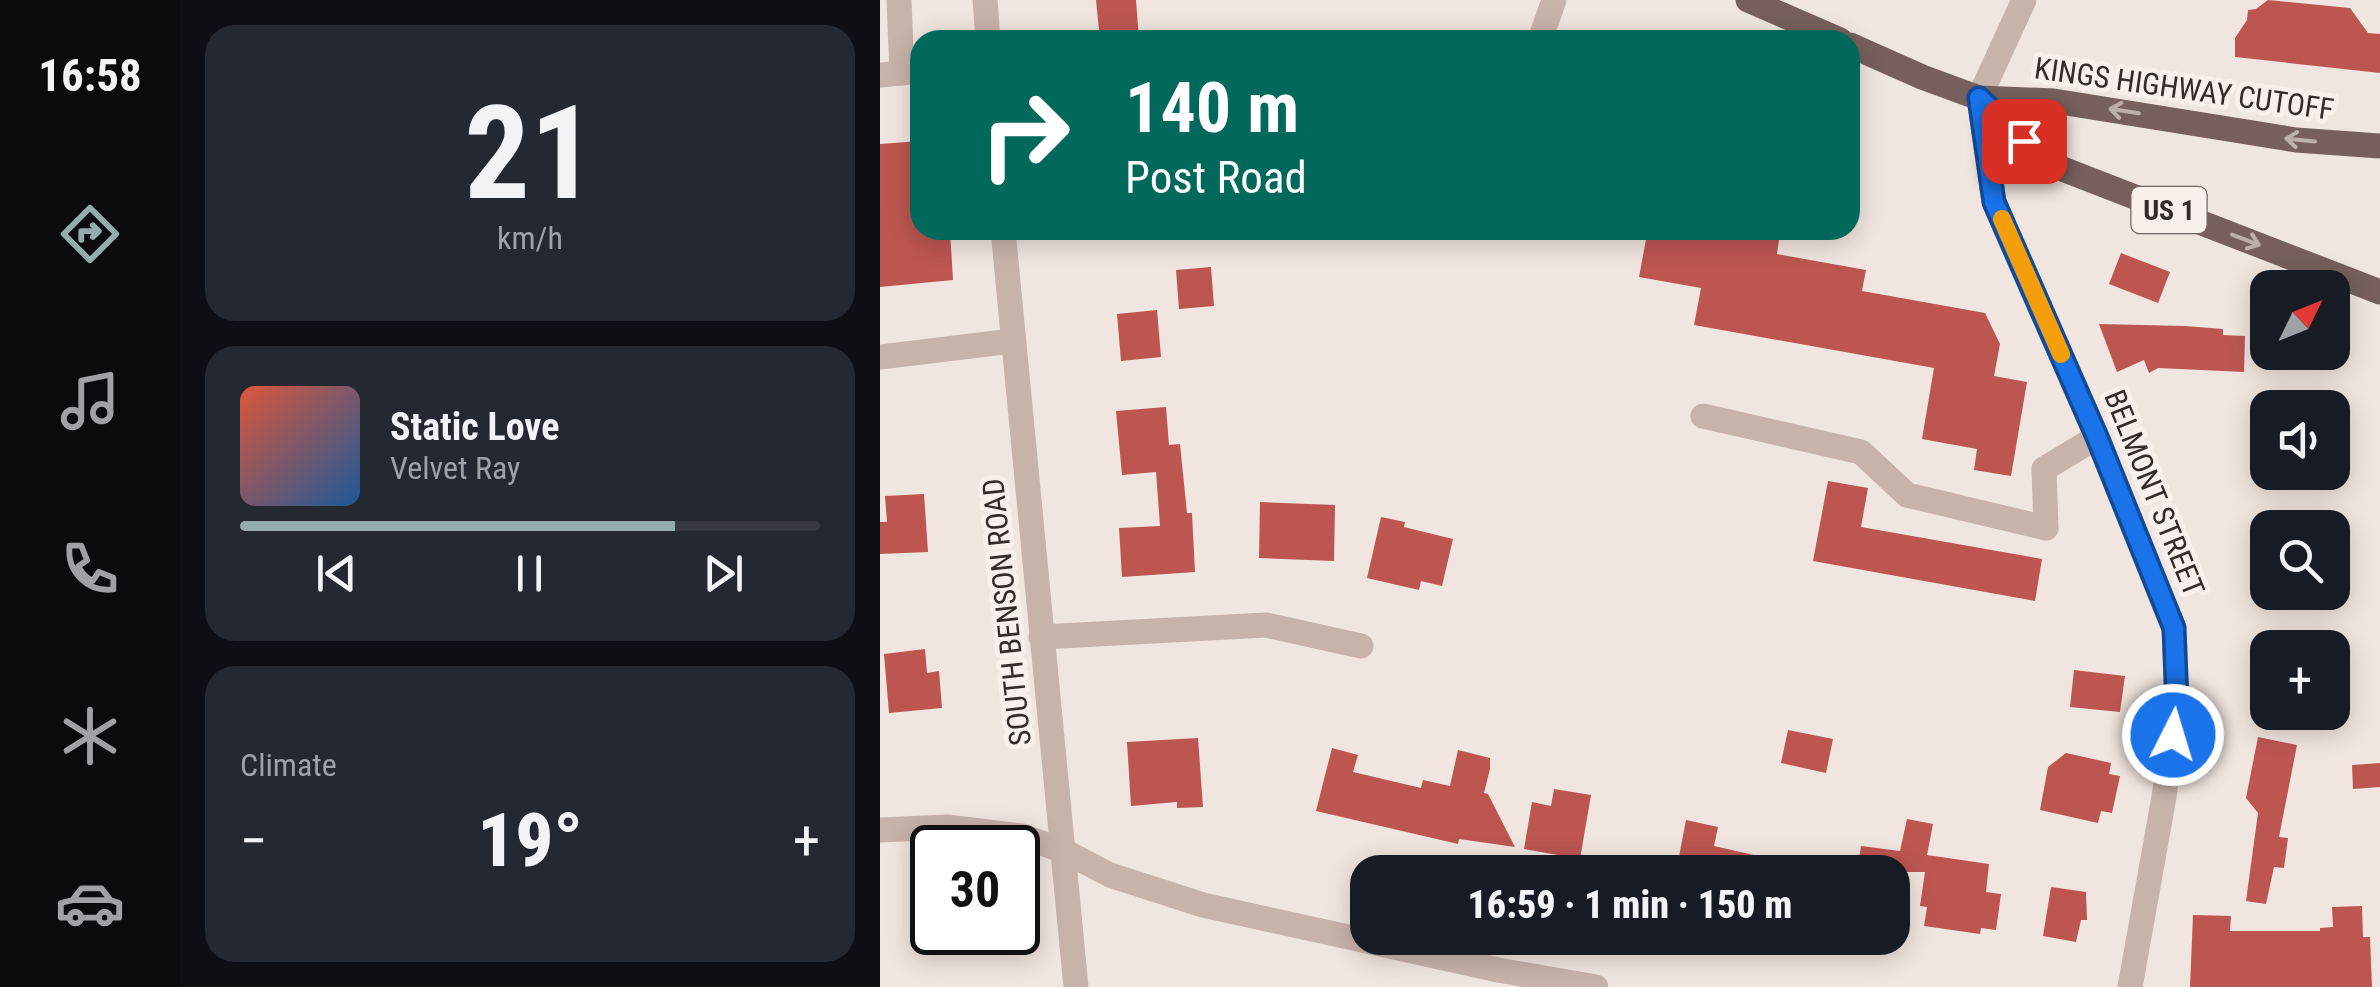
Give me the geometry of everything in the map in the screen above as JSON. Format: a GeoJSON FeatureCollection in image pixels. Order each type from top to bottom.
{"type":"FeatureCollection","features":[{"type":"Feature","properties":{"kind":"main road"},"geometry":{"type":"LineString","coordinates":[[1748,0],[1817,30]]}},
{"type":"Feature","properties":{"kind":"main road","name":"US 1"},"geometry":{"type":"LineString","coordinates":[[1860,49],[1979,98],[2047,163],[2380,292]]}},
{"type":"Feature","properties":{"kind":"main road","name":"KINGS HIGHWAY CUTOFF"},"geometry":{"type":"LineString","coordinates":[[1979,98],[2054,100],[2296,140],[2380,146]]}},
{"type":"Feature","properties":{"kind":"street"},"geometry":{"type":"LineString","coordinates":[[898,0],[901,73]]}},
{"type":"Feature","properties":{"kind":"street"},"geometry":{"type":"LineString","coordinates":[[985,0],[987,30]]}},
{"type":"Feature","properties":{"kind":"street"},"geometry":{"type":"LineString","coordinates":[[1544,30],[1554,0]]}},
{"type":"Feature","properties":{"kind":"street"},"geometry":{"type":"LineString","coordinates":[[1979,98],[2024,0]]}},
{"type":"Feature","properties":{"kind":"street","name":"BELMONT STREET"},"geometry":{"type":"LineString","coordinates":[[1979,98],[1994,202],[2097,437],[2174,628],[2177,704],[2130,987]]}},
{"type":"Feature","properties":{"kind":"street","name":"SOUTH BENSON ROAD"},"geometry":{"type":"LineString","coordinates":[[1004,240],[1076,987]]}},
{"type":"Feature","properties":{"kind":"street"},"geometry":{"type":"LineString","coordinates":[[880,357],[1012,341]]}},
{"type":"Feature","properties":{"kind":"street"},"geometry":{"type":"LineString","coordinates":[[1704,416],[1861,452],[1907,496],[2046,528],[2044,469],[2097,437]]}},
{"type":"Feature","properties":{"kind":"street"},"geometry":{"type":"LineString","coordinates":[[1041,638],[1266,625],[1361,646]]}},
{"type":"Feature","properties":{"kind":"street"},"geometry":{"type":"LineString","coordinates":[[880,830],[947,827],[1022,836],[1064,851],[1110,875],[1203,905],[1498,979],[1596,987]]}},
{"type":"Feature","properties":{"kind":"building"},"geometry":{"type":"Polygon","coordinates":[[[1096,0],[1136,0],[1138,30],[1099,30],[1096,0]]]}},
{"type":"Feature","properties":{"kind":"building"},"geometry":{"type":"Polygon","coordinates":[[[2268,0],[2350,8],[2368,33],[2380,34],[2380,73],[2235,57],[2235,38],[2247,20],[2248,10],[2268,0]]]}},
{"type":"Feature","properties":{"kind":"building"},"geometry":{"type":"Polygon","coordinates":[[[910,142],[910,240],[951,240],[953,280],[880,287],[880,144],[910,142]]]}},
{"type":"Feature","properties":{"kind":"building"},"geometry":{"type":"Polygon","coordinates":[[[1646,240],[1779,240],[1777,254],[1866,270],[1862,291],[1985,313],[2000,344],[1994,376],[2027,382],[2011,476],[1974,470],[1977,449],[1922,439],[1934,368],[1694,325],[1701,288],[1639,277],[1646,240]]]}},
{"type":"Feature","properties":{"kind":"building"},"geometry":{"type":"Polygon","coordinates":[[[2121,253],[2170,272],[2158,303],[2109,284],[2121,253]]]}},
{"type":"Feature","properties":{"kind":"building"},"geometry":{"type":"Polygon","coordinates":[[[1211,267],[1214,306],[1179,309],[1176,270],[1211,267]]]}},
{"type":"Feature","properties":{"kind":"building"},"geometry":{"type":"Polygon","coordinates":[[[1157,310],[1161,357],[1121,361],[1117,314],[1157,310]]]}},
{"type":"Feature","properties":{"kind":"building"},"geometry":{"type":"Polygon","coordinates":[[[2099,324],[2223,329],[2223,335],[2245,336],[2244,372],[2158,368],[2149,373],[2144,360],[2117,372],[2099,324]]]}},
{"type":"Feature","properties":{"kind":"building"},"geometry":{"type":"Polygon","coordinates":[[[1166,407],[1169,445],[1180,444],[1187,513],[1192,513],[1195,572],[1122,577],[1119,528],[1160,526],[1156,472],[1122,475],[1116,411],[1166,407]]]}},
{"type":"Feature","properties":{"kind":"building"},"geometry":{"type":"Polygon","coordinates":[[[1828,481],[1868,488],[1861,527],[2042,559],[2035,601],[1813,561],[1828,481]]]}},
{"type":"Feature","properties":{"kind":"building"},"geometry":{"type":"Polygon","coordinates":[[[924,494],[928,552],[880,554],[880,522],[887,522],[885,496],[924,494]]]}},
{"type":"Feature","properties":{"kind":"building"},"geometry":{"type":"Polygon","coordinates":[[[1260,502],[1335,505],[1334,561],[1259,558],[1260,502]]]}},
{"type":"Feature","properties":{"kind":"building"},"geometry":{"type":"Polygon","coordinates":[[[1381,517],[1453,539],[1442,586],[1421,581],[1419,590],[1367,578],[1381,517]]]}},
{"type":"Feature","properties":{"kind":"building"},"geometry":{"type":"Polygon","coordinates":[[[925,649],[927,673],[939,671],[942,708],[889,713],[884,654],[925,649]]]}},
{"type":"Feature","properties":{"kind":"building"},"geometry":{"type":"Polygon","coordinates":[[[2074,670],[2125,676],[2120,712],[2070,707],[2074,670]]]}},
{"type":"Feature","properties":{"kind":"building"},"geometry":{"type":"Polygon","coordinates":[[[1788,730],[1833,739],[1826,773],[1781,763],[1788,730]]]}},
{"type":"Feature","properties":{"kind":"building"},"geometry":{"type":"Polygon","coordinates":[[[2258,737],[2297,745],[2279,837],[2288,838],[2284,868],[2274,867],[2266,904],[2246,901],[2258,813],[2246,798],[2258,737]]]}},
{"type":"Feature","properties":{"kind":"building"},"geometry":{"type":"Polygon","coordinates":[[[1198,738],[1203,807],[1177,808],[1177,802],[1131,806],[1127,742],[1198,738]]]}},
{"type":"Feature","properties":{"kind":"building"},"geometry":{"type":"Polygon","coordinates":[[[1332,748],[1358,755],[1353,772],[1421,788],[1423,780],[1450,786],[1458,750],[1490,758],[1484,793],[1515,847],[1459,839],[1458,844],[1316,811],[1332,748]]]}},
{"type":"Feature","properties":{"kind":"building"},"geometry":{"type":"Polygon","coordinates":[[[2066,753],[2111,763],[2109,774],[2120,776],[2112,813],[2101,811],[2098,823],[2040,810],[2048,767],[2066,753]]]}},
{"type":"Feature","properties":{"kind":"building"},"geometry":{"type":"Polygon","coordinates":[[[2380,763],[2380,787],[2353,789],[2352,765],[2380,763]]]}},
{"type":"Feature","properties":{"kind":"building"},"geometry":{"type":"Polygon","coordinates":[[[1554,789],[1591,795],[1581,855],[1524,849],[1532,802],[1551,806],[1554,789]]]}},
{"type":"Feature","properties":{"kind":"building"},"geometry":{"type":"Polygon","coordinates":[[[1907,819],[1933,824],[1927,855],[1989,864],[1986,892],[2001,894],[1996,930],[1981,928],[1980,934],[1924,926],[1927,907],[1920,906],[1925,872],[1910,872],[1910,855],[1860,855],[1861,846],[1900,851],[1907,819]]]}},
{"type":"Feature","properties":{"kind":"building"},"geometry":{"type":"Polygon","coordinates":[[[1686,820],[1718,827],[1714,846],[1753,855],[1679,855],[1686,820]]]}},
{"type":"Feature","properties":{"kind":"building"},"geometry":{"type":"Polygon","coordinates":[[[2051,887],[2086,892],[2087,920],[2081,920],[2076,942],[2043,936],[2051,887]]]}},
{"type":"Feature","properties":{"kind":"building"},"geometry":{"type":"Polygon","coordinates":[[[2362,906],[2363,937],[2370,937],[2372,987],[2190,987],[2193,915],[2231,916],[2230,931],[2320,931],[2333,927],[2332,907],[2362,906]]]}},
{"type":"Feature","properties":{"kind":"slow traffic"},"geometry":{"type":"LineString","coordinates":[[2002,219],[2061,354]]}},
{"type":"Feature","properties":{"kind":"route"},"geometry":{"type":"LineString","coordinates":[[2024,141],[1979,98],[1994,202],[2097,437],[2174,628],[2177,704],[2173,735]]}}]}
